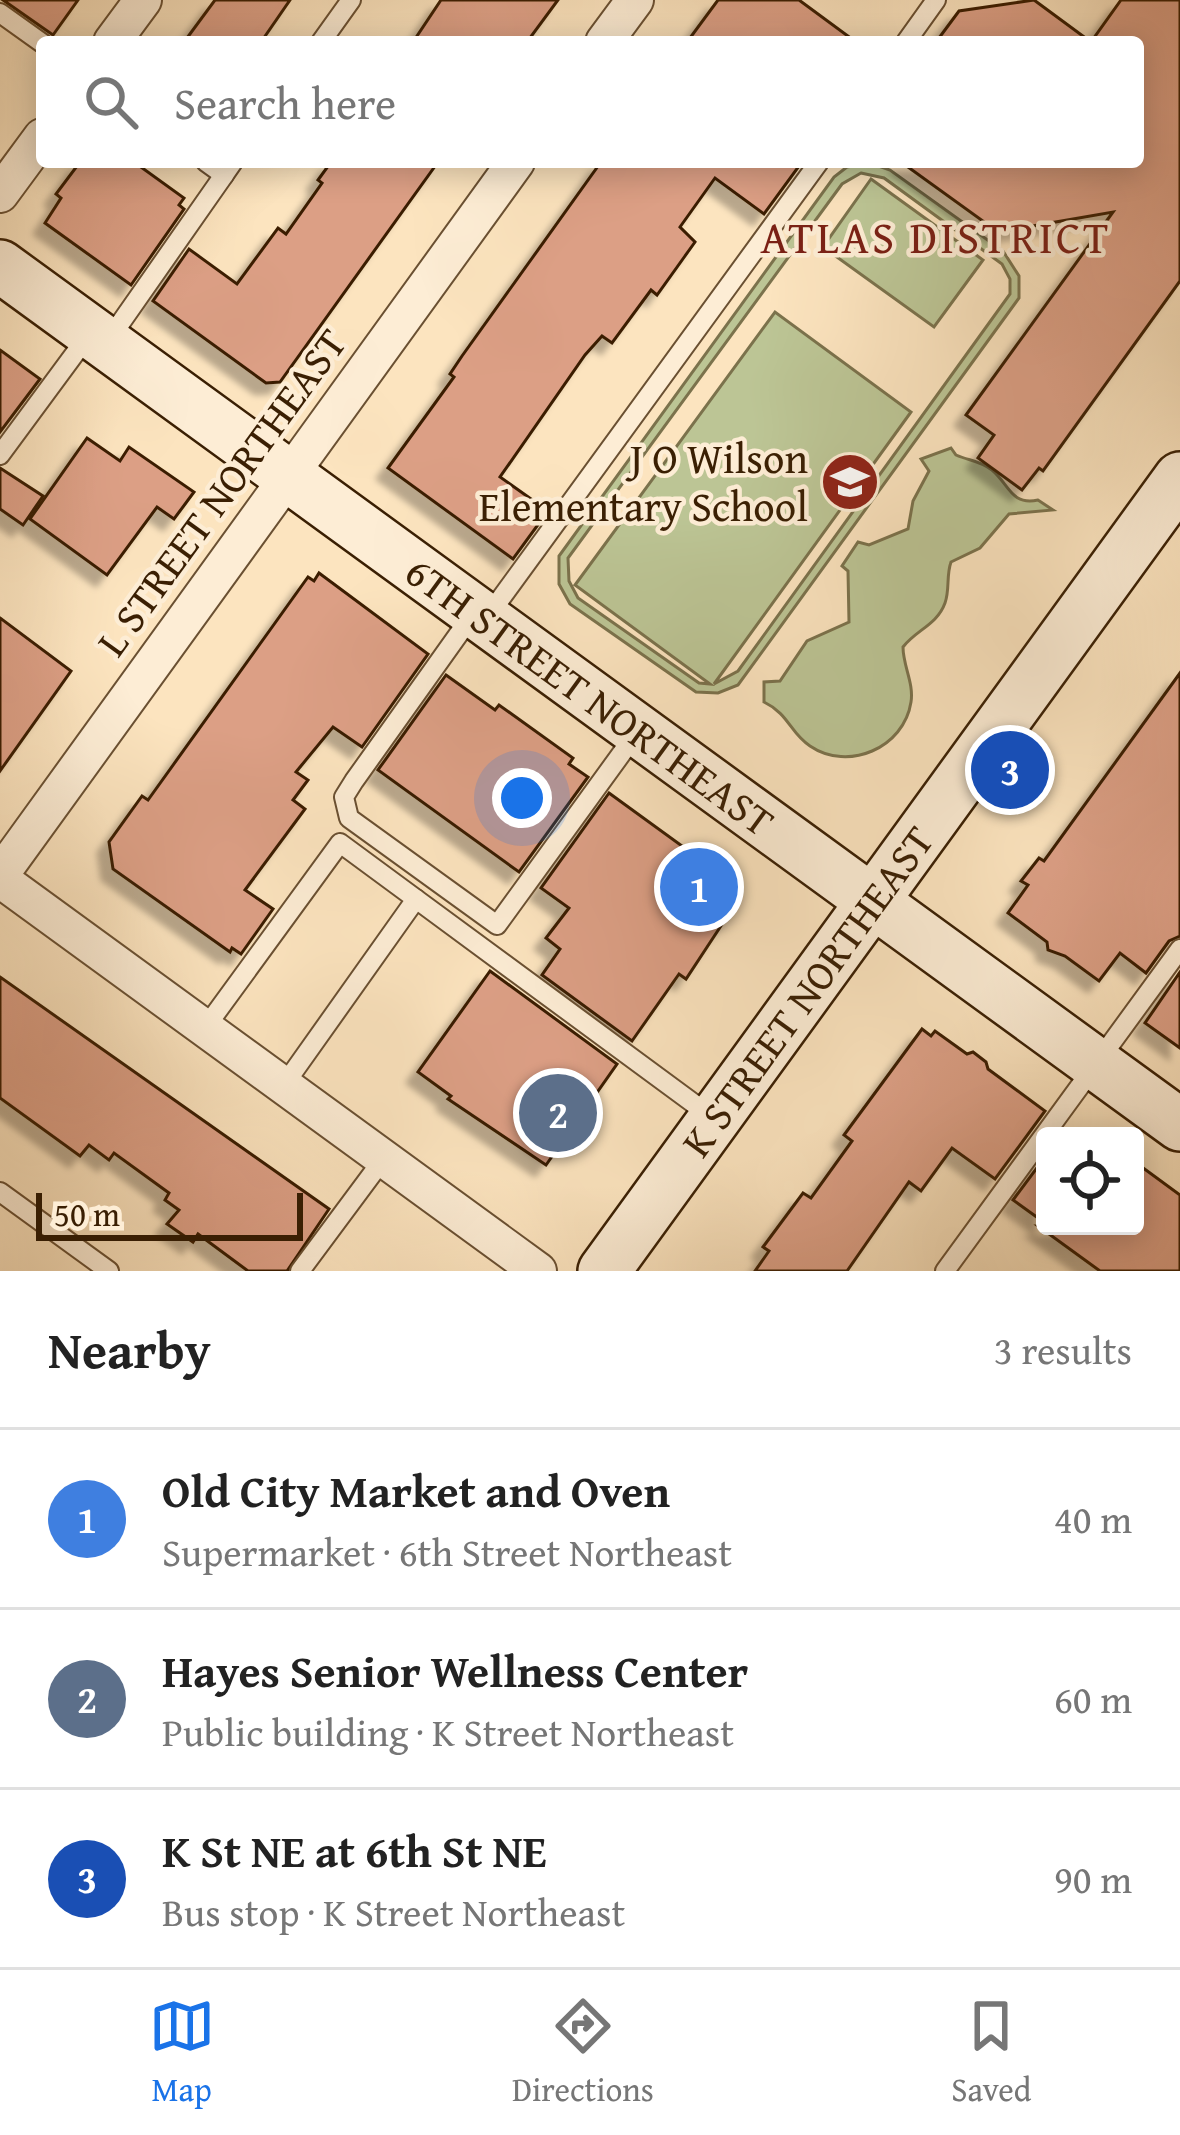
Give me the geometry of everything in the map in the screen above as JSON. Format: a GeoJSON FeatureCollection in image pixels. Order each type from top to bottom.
{"type":"FeatureCollection","features":[{"type":"Feature","properties":{"kind":"street"},"geometry":{"type":"LineString","coordinates":[[116,36],[143,0]]}},
{"type":"Feature","properties":{"kind":"street"},"geometry":{"type":"LineString","coordinates":[[608,36],[635,0]]}},
{"type":"Feature","properties":{"kind":"street"},"geometry":{"type":"LineString","coordinates":[[0,194],[36,145]]}},
{"type":"Feature","properties":{"kind":"street","name":"L STREET NORTHEAST"},"geometry":{"type":"LineString","coordinates":[[0,877],[512,168]]}},
{"type":"Feature","properties":{"kind":"street","name":"6TH STREET NORTHEAST"},"geometry":{"type":"LineString","coordinates":[[0,266],[1180,1125]]}},
{"type":"Feature","properties":{"kind":"street","name":"K STREET NORTHEAST"},"geometry":{"type":"LineString","coordinates":[[604,1271],[1180,478]]}},
{"type":"Feature","properties":{"kind":"street"},"geometry":{"type":"LineString","coordinates":[[0,877],[538,1271]]}},
{"type":"Feature","properties":{"kind":"lane"},"geometry":{"type":"LineString","coordinates":[[325,36],[351,0]]}},
{"type":"Feature","properties":{"kind":"lane"},"geometry":{"type":"LineString","coordinates":[[910,36],[936,0]]}},
{"type":"Feature","properties":{"kind":"lane"},"geometry":{"type":"LineString","coordinates":[[0,14],[36,40]]}},
{"type":"Feature","properties":{"kind":"lane"},"geometry":{"type":"LineString","coordinates":[[0,455],[98,338],[229,168]]}},
{"type":"Feature","properties":{"kind":"lane"},"geometry":{"type":"LineString","coordinates":[[638,731],[496,925],[349,818],[344,797],[353,781],[815,168]]}},
{"type":"Feature","properties":{"kind":"lane"},"geometry":{"type":"LineString","coordinates":[[205,1028],[340,843],[715,1119]]}},
{"type":"Feature","properties":{"kind":"lane"},"geometry":{"type":"LineString","coordinates":[[284,1085],[416,899]]}},
{"type":"Feature","properties":{"kind":"lane"},"geometry":{"type":"LineString","coordinates":[[972,1271],[950,1265],[1180,950]]}},
{"type":"Feature","properties":{"kind":"lane"},"geometry":{"type":"LineString","coordinates":[[300,1271],[384,1158]]}},
{"type":"Feature","properties":{"kind":"lane"},"geometry":{"type":"LineString","coordinates":[[0,1192],[109,1271]]}},
{"type":"Feature","properties":{"kind":"green space"},"geometry":{"type":"Polygon","coordinates":[[[846,168],[890,170],[1003,251],[1019,276],[1019,298],[738,685],[718,693],[696,692],[570,604],[559,584],[559,556],[834,177],[846,168]],[[861,173],[842,184],[568,558],[569,581],[578,598],[699,683],[710,684],[575,585],[775,312],[911,412],[714,684],[738,671],[1010,294],[1010,279],[1002,264],[884,178],[861,173]]]}},
{"type":"Feature","properties":{"kind":"green space"},"geometry":{"type":"Polygon","coordinates":[[[871,179],[983,260],[934,327],[823,247],[871,179]]]}},
{"type":"Feature","properties":{"kind":"green space"},"geometry":{"type":"Polygon","coordinates":[[[951,448],[956,455],[992,470],[1016,497],[1038,500],[1053,510],[1009,514],[980,548],[951,562],[941,611],[903,647],[912,695],[898,732],[857,756],[825,753],[803,741],[764,702],[764,682],[780,681],[807,641],[849,622],[848,571],[842,566],[858,542],[869,545],[908,529],[913,501],[929,471],[921,459],[951,448]]]}},
{"type":"Feature","properties":{"kind":"building"},"geometry":{"type":"Polygon","coordinates":[[[3,0],[78,0],[53,35],[3,0]]]}},
{"type":"Feature","properties":{"kind":"building"},"geometry":{"type":"Polygon","coordinates":[[[215,0],[290,0],[265,36],[188,36],[215,0]]]}},
{"type":"Feature","properties":{"kind":"building"},"geometry":{"type":"Polygon","coordinates":[[[441,0],[558,0],[531,36],[417,36],[441,0]]]}},
{"type":"Feature","properties":{"kind":"building"},"geometry":{"type":"Polygon","coordinates":[[[718,0],[799,0],[848,36],[691,36],[718,0]]]}},
{"type":"Feature","properties":{"kind":"building"},"geometry":{"type":"Polygon","coordinates":[[[1034,0],[1083,36],[940,36],[959,11],[1034,0]]]}},
{"type":"Feature","properties":{"kind":"building"},"geometry":{"type":"Polygon","coordinates":[[[1121,0],[1180,0],[1180,281],[1043,471],[1039,468],[1022,490],[978,458],[994,435],[966,415],[1113,212],[998,232],[909,168],[1144,168],[1144,36],[1095,36],[1121,0]]]}},
{"type":"Feature","properties":{"kind":"building"},"geometry":{"type":"Polygon","coordinates":[[[76,168],[142,168],[184,198],[179,205],[184,209],[131,285],[45,223],[61,198],[56,194],[76,168]]]}},
{"type":"Feature","properties":{"kind":"building"},"geometry":{"type":"Polygon","coordinates":[[[327,168],[434,168],[280,382],[266,383],[153,301],[189,249],[237,284],[278,228],[286,234],[322,183],[318,180],[327,168]]]}},
{"type":"Feature","properties":{"kind":"building"},"geometry":{"type":"Polygon","coordinates":[[[597,168],[798,168],[764,214],[715,178],[680,227],[695,242],[657,295],[651,290],[612,343],[602,336],[585,355],[500,477],[548,511],[513,559],[388,468],[454,377],[450,374],[597,168]]]}},
{"type":"Feature","properties":{"kind":"building"},"geometry":{"type":"Polygon","coordinates":[[[0,350],[40,379],[0,432],[0,350]]]}},
{"type":"Feature","properties":{"kind":"building"},"geometry":{"type":"Polygon","coordinates":[[[87,438],[120,461],[129,447],[194,492],[174,519],[157,507],[107,575],[30,519],[87,438]]]}},
{"type":"Feature","properties":{"kind":"building"},"geometry":{"type":"Polygon","coordinates":[[[0,468],[43,496],[23,525],[0,509],[0,468]]]}},
{"type":"Feature","properties":{"kind":"building"},"geometry":{"type":"Polygon","coordinates":[[[319,573],[428,654],[362,747],[333,727],[296,772],[308,780],[293,800],[305,809],[245,890],[273,909],[241,954],[232,948],[230,952],[113,869],[109,842],[142,796],[148,800],[308,577],[314,581],[319,573]]]}},
{"type":"Feature","properties":{"kind":"building"},"geometry":{"type":"Polygon","coordinates":[[[0,618],[71,671],[0,771],[0,618]]]}},
{"type":"Feature","properties":{"kind":"building"},"geometry":{"type":"Polygon","coordinates":[[[1180,673],[1180,936],[1169,941],[1146,973],[1120,953],[1099,981],[1065,956],[1048,950],[1047,942],[1008,913],[1028,885],[1021,881],[1039,858],[1044,861],[1180,673]]]}},
{"type":"Feature","properties":{"kind":"building"},"geometry":{"type":"Polygon","coordinates":[[[446,675],[495,710],[499,705],[573,758],[569,764],[588,777],[519,872],[378,770],[446,675]]]}},
{"type":"Feature","properties":{"kind":"building"},"geometry":{"type":"Polygon","coordinates":[[[609,793],[733,883],[736,903],[686,979],[679,974],[632,1041],[542,975],[560,949],[546,938],[569,908],[541,888],[609,793]]]}},
{"type":"Feature","properties":{"kind":"building"},"geometry":{"type":"Polygon","coordinates":[[[490,971],[617,1064],[546,1165],[448,1099],[451,1096],[418,1072],[490,971]]]}},
{"type":"Feature","properties":{"kind":"building"},"geometry":{"type":"Polygon","coordinates":[[[1180,972],[1180,1048],[1145,1023],[1180,972]]]}},
{"type":"Feature","properties":{"kind":"building"},"geometry":{"type":"Polygon","coordinates":[[[0,977],[329,1209],[287,1271],[248,1271],[198,1234],[193,1242],[167,1224],[179,1210],[165,1200],[169,1193],[114,1153],[109,1160],[89,1145],[80,1156],[0,1098],[0,977]]]}},
{"type":"Feature","properties":{"kind":"building"},"geometry":{"type":"Polygon","coordinates":[[[922,1029],[931,1036],[935,1031],[967,1054],[973,1052],[988,1069],[1045,1111],[995,1179],[952,1148],[921,1191],[909,1182],[847,1271],[755,1271],[769,1251],[763,1247],[803,1193],[811,1198],[852,1141],[844,1135],[922,1029]]]}},
{"type":"Feature","properties":{"kind":"building"},"geometry":{"type":"Polygon","coordinates":[[[1036,1169],[1036,1217],[1013,1200],[1036,1169]]]}},
{"type":"Feature","properties":{"kind":"building"},"geometry":{"type":"Polygon","coordinates":[[[1144,1169],[1180,1195],[1180,1271],[1100,1271],[1050,1235],[1144,1235],[1144,1169]]]}},
{"type":"Feature","properties":{"kind":"place","name":"J O Wilson Elementary School"},"geometry":{"type":"Point","coordinates":[850,482]}},
{"type":"Feature","properties":{"kind":"place","name":"K St NE at 6th St NE"},"geometry":{"type":"Point","coordinates":[1010,770]}},
{"type":"Feature","properties":{"kind":"place","name":"Old City Market and Oven"},"geometry":{"type":"Point","coordinates":[699,887]}},
{"type":"Feature","properties":{"kind":"place","name":"Hayes Senior Wellness Center"},"geometry":{"type":"Point","coordinates":[558,1113]}},
{"type":"Feature","properties":{"kind":"district","name":"ATLAS DISTRICT"},"geometry":{"type":"Point","coordinates":[936,237]}}]}
